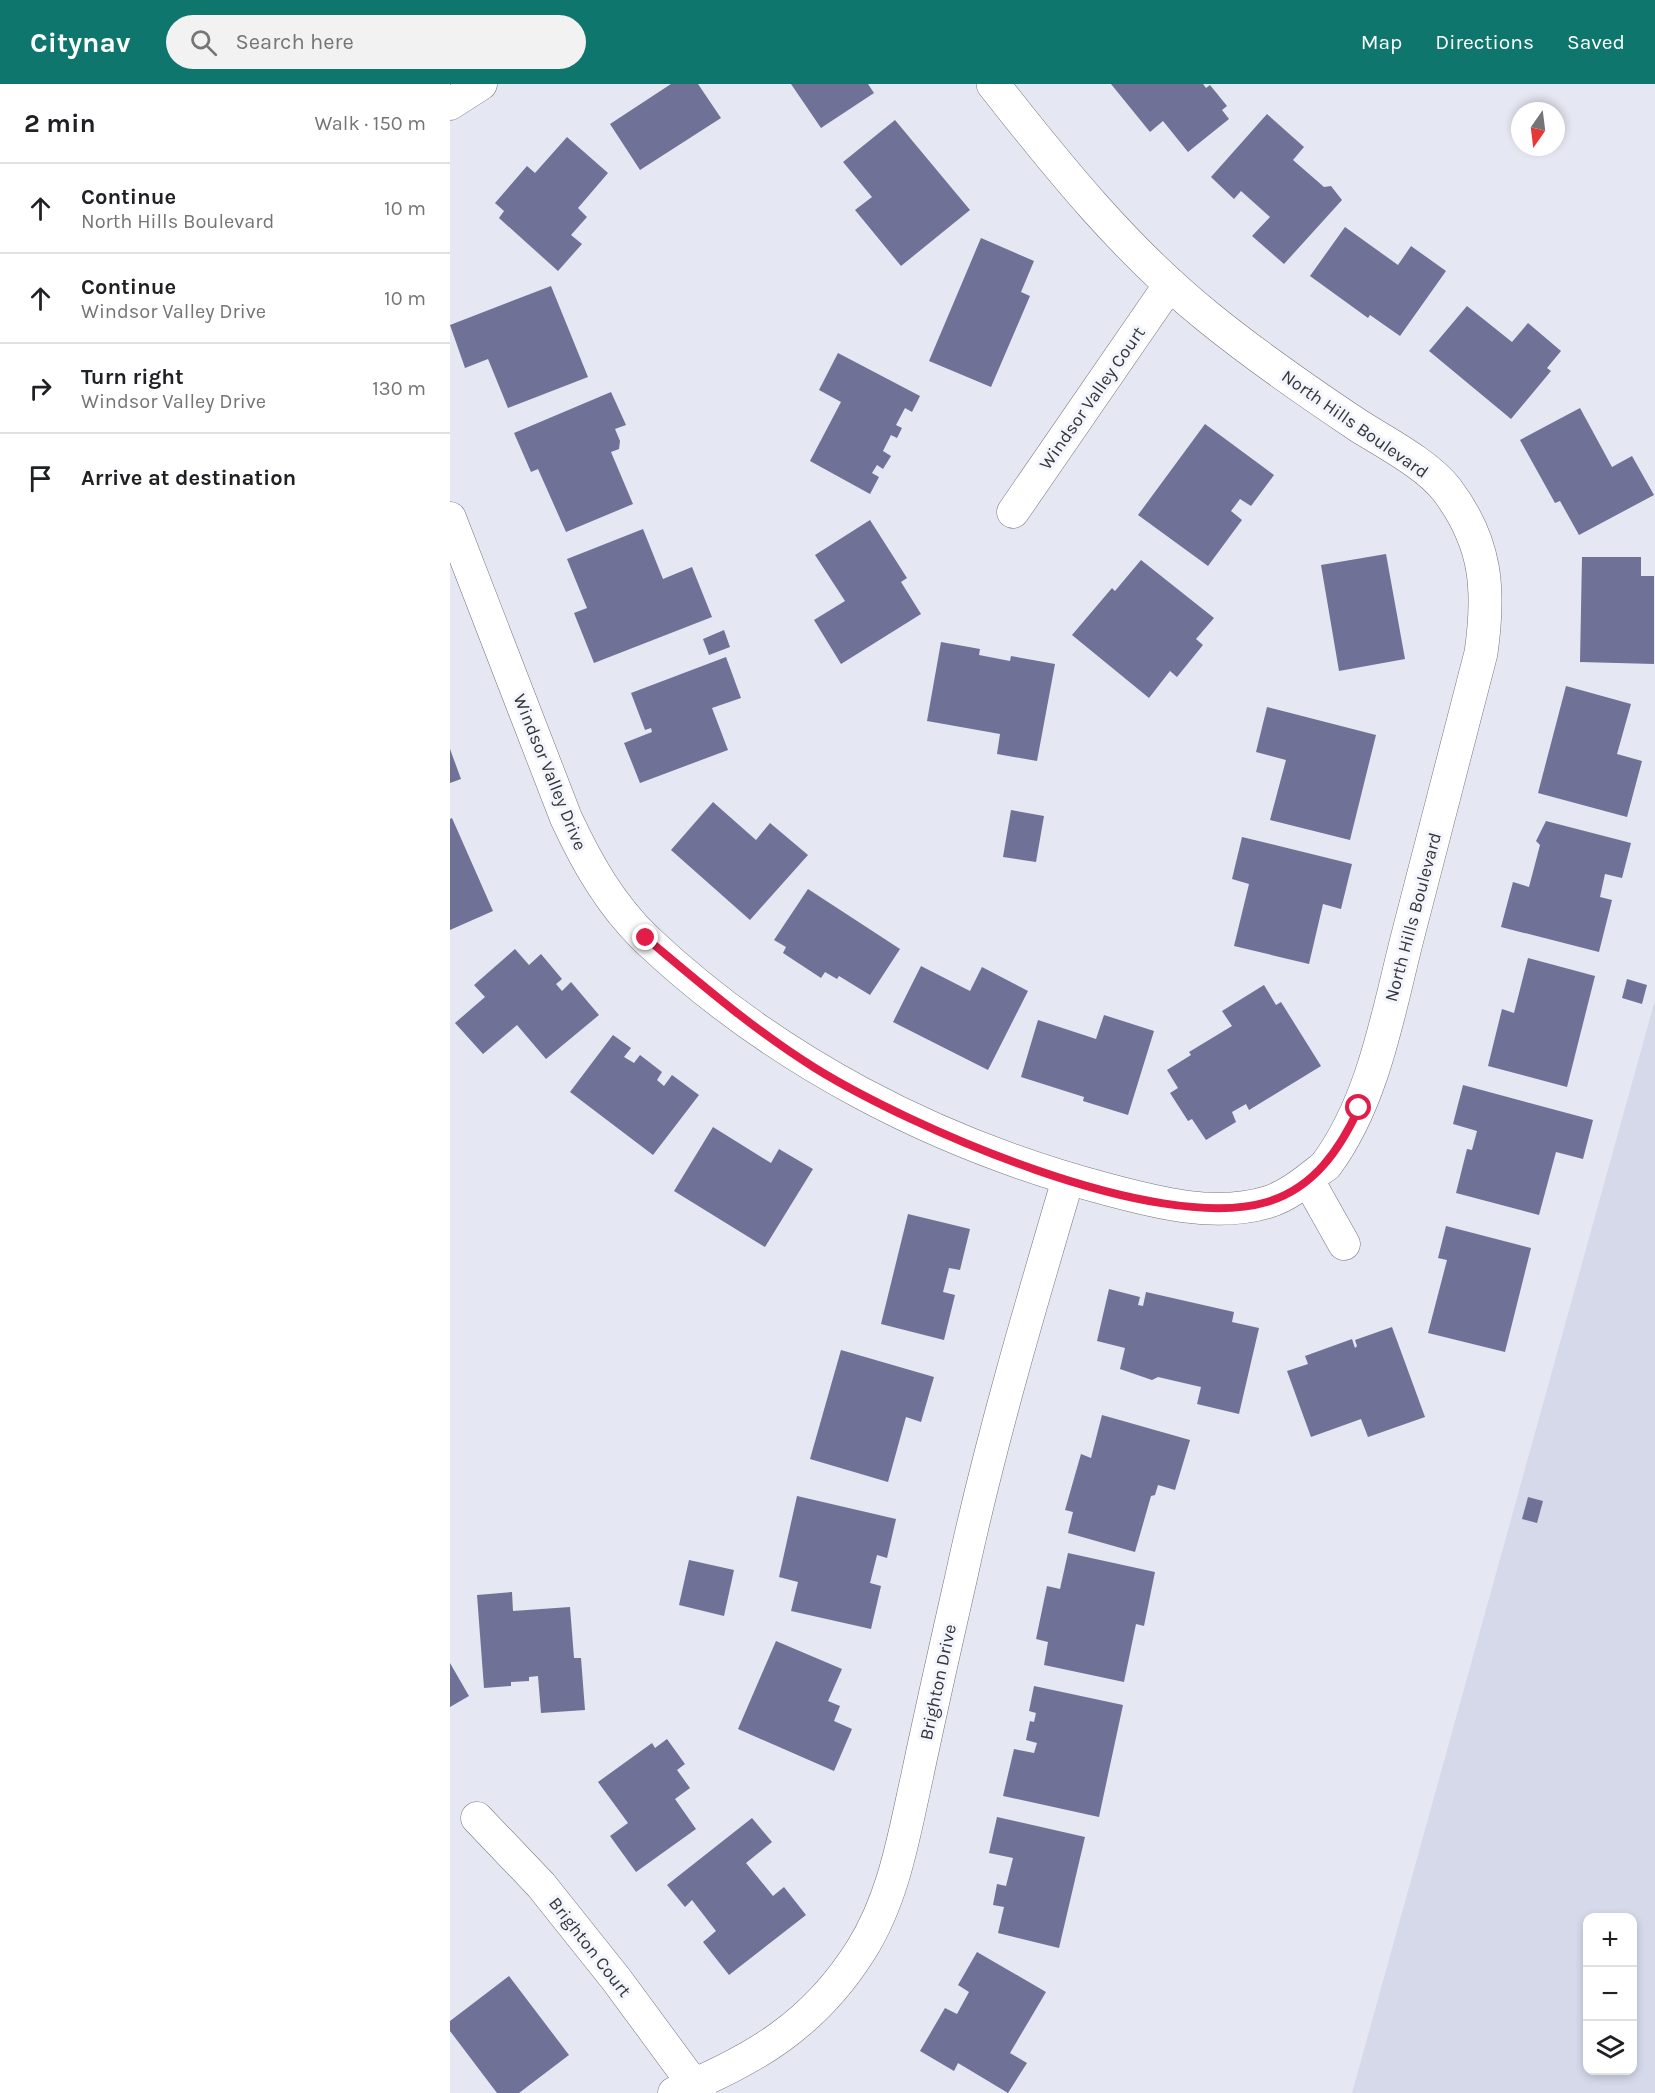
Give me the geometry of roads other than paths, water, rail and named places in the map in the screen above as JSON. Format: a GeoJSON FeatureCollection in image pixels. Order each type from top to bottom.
{"type":"FeatureCollection","features":[{"type":"Feature","properties":{"kind":"street"},"geometry":{"type":"LineString","coordinates":[[450,104],[481,84]]}},
{"type":"Feature","properties":{"kind":"street","name":"North Hills Boulevard"},"geometry":{"type":"LineString","coordinates":[[993,84],[1045,151],[1125,239],[1208,318],[1303,388],[1418,465],[1446,488],[1467,522],[1484,570],[1488,609],[1481,653],[1387,1018],[1359,1108],[1345,1140],[1317,1173]]}},
{"type":"Feature","properties":{"kind":"street","name":"Windsor Valley Court"},"geometry":{"type":"LineString","coordinates":[[1013,512],[1170,284]]}},
{"type":"Feature","properties":{"kind":"street","name":"Windsor Valley Drive"},"geometry":{"type":"LineString","coordinates":[[450,518],[586,861],[612,901],[646,938],[740,1017],[815,1068],[906,1117],[1039,1172],[1147,1200],[1206,1209],[1238,1208],[1268,1202],[1317,1173]]}},
{"type":"Feature","properties":{"kind":"street"},"geometry":{"type":"LineString","coordinates":[[1317,1173],[1344,1244]]}},
{"type":"Feature","properties":{"kind":"street","name":"Brighton Drive"},"geometry":{"type":"LineString","coordinates":[[690,2090],[759,2054],[821,2002],[863,1948],[887,1897],[902,1842],[1002,1406],[1068,1179]]}},
{"type":"Feature","properties":{"kind":"street","name":"Brighton Court"},"geometry":{"type":"LineString","coordinates":[[477,1818],[541,1885],[616,1979],[690,2090]]}}]}
